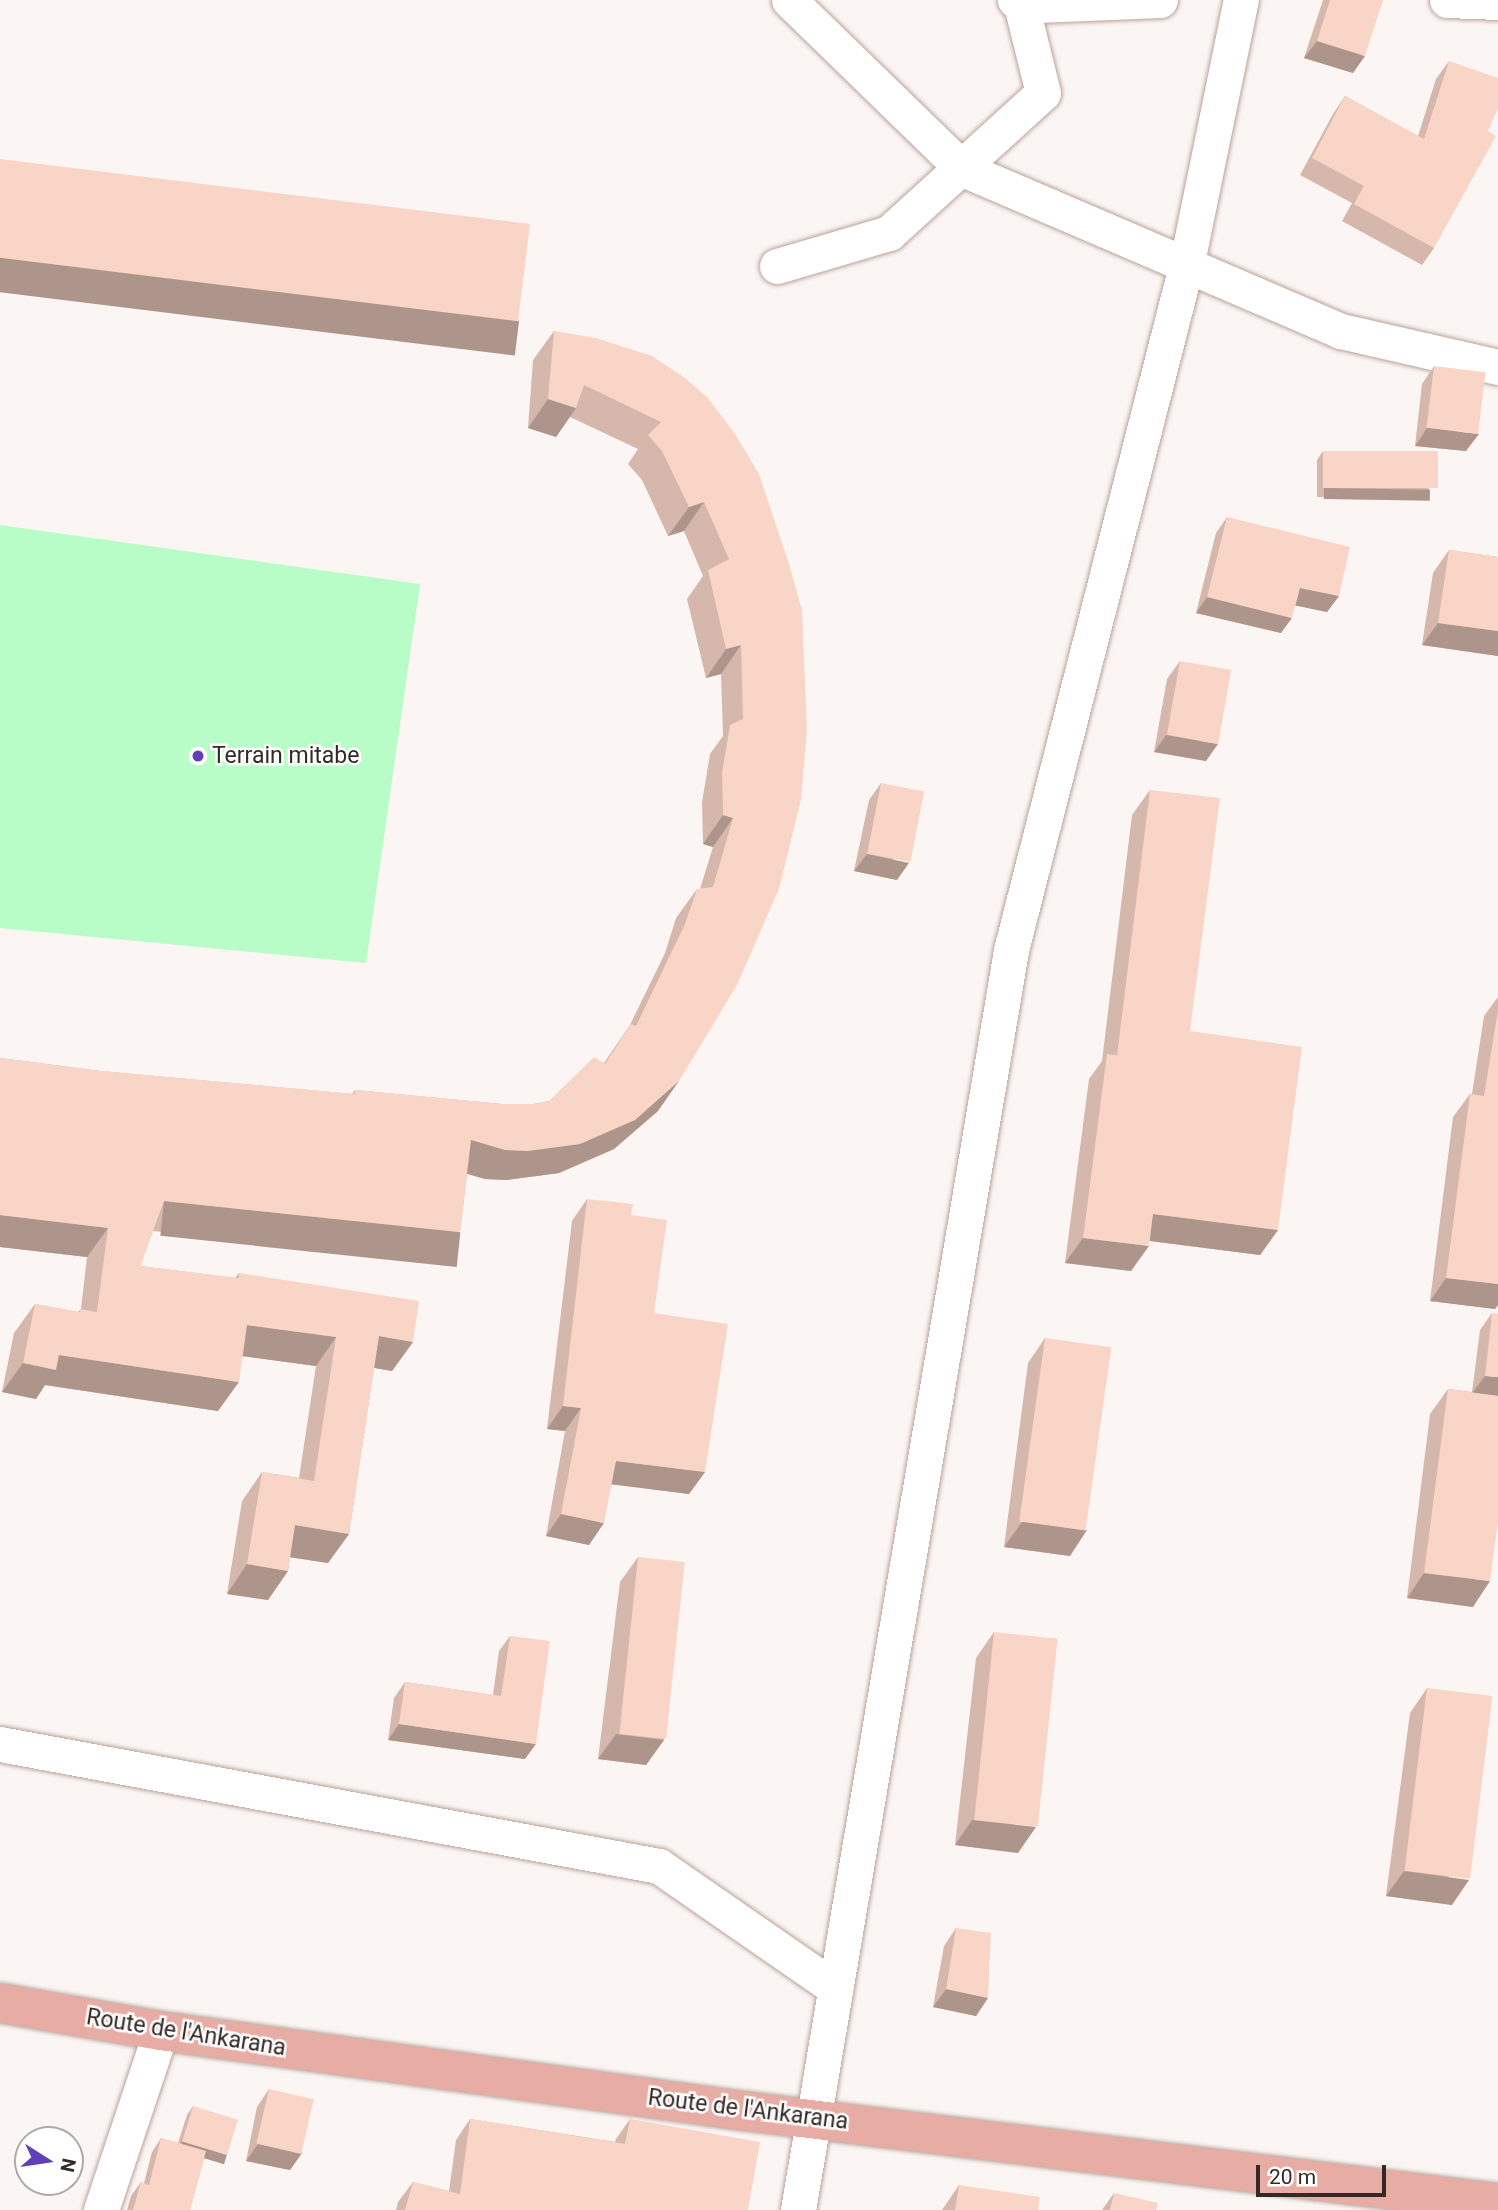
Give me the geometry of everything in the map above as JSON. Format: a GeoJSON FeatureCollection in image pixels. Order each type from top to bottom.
{"type":"FeatureCollection","features":[{"type":"Feature","properties":{"kind":"main road","name":"Route de l'Ankarana"},"geometry":{"type":"LineString","coordinates":[[0,2003],[161,2031],[811,2119],[943,2133],[1498,2203]]}},
{"type":"Feature","properties":{"kind":"street"},"geometry":{"type":"LineString","coordinates":[[789,0],[963,169],[1187,262],[1341,331],[1498,367]]}},
{"type":"Feature","properties":{"kind":"street"},"geometry":{"type":"LineString","coordinates":[[777,266],[889,233],[963,169],[1042,93],[1019,0],[1037,5],[1160,0]]}},
{"type":"Feature","properties":{"kind":"street"},"geometry":{"type":"LineString","coordinates":[[798,2210],[811,2119],[1011,950],[1187,262],[1241,0]]}},
{"type":"Feature","properties":{"kind":"street"},"geometry":{"type":"LineString","coordinates":[[1447,0],[1498,2]]}},
{"type":"Feature","properties":{"kind":"street"},"geometry":{"type":"LineString","coordinates":[[0,1744],[659,1866],[835,1988]]}},
{"type":"Feature","properties":{"kind":"street"},"geometry":{"type":"LineString","coordinates":[[101,2210],[161,2031]]}},
{"type":"Feature","properties":{"kind":"green space","name":"Terrain mitabe"},"geometry":{"type":"Polygon","coordinates":[[[0,525],[420,584],[366,963],[0,928],[0,525]]]}},
{"type":"Feature","properties":{"kind":"building"},"geometry":{"type":"Polygon","coordinates":[[[1330,0],[1383,0],[1365,56],[1317,41],[1330,0]]]}},
{"type":"Feature","properties":{"kind":"building"},"geometry":{"type":"Polygon","coordinates":[[[1449,61],[1498,78],[1498,108],[1488,131],[1496,136],[1434,248],[1354,204],[1364,186],[1312,158],[1345,96],[1424,139],[1449,61]]]}},
{"type":"Feature","properties":{"kind":"building"},"geometry":{"type":"Polygon","coordinates":[[[0,159],[530,224],[518,321],[0,258],[0,159]]]}},
{"type":"Feature","properties":{"kind":"building"},"geometry":{"type":"Polygon","coordinates":[[[554,331],[596,338],[652,356],[685,378],[708,398],[735,434],[759,474],[802,610],[807,730],[801,800],[779,889],[737,985],[679,1081],[635,1120],[580,1144],[528,1151],[505,1150],[471,1140],[460,1232],[164,1201],[140,1266],[239,1278],[239,1273],[419,1301],[413,1342],[379,1336],[349,1534],[295,1525],[288,1571],[247,1564],[262,1472],[314,1481],[336,1337],[247,1325],[239,1382],[59,1355],[56,1370],[23,1363],[35,1304],[80,1312],[80,1309],[97,1312],[108,1228],[0,1215],[0,1058],[101,1071],[355,1094],[355,1090],[502,1104],[533,1104],[549,1101],[594,1057],[605,1064],[631,1024],[636,1026],[685,924],[697,889],[713,887],[733,818],[723,815],[722,773],[730,725],[743,719],[741,645],[726,649],[708,570],[729,559],[704,502],[689,507],[662,451],[648,435],[661,422],[584,385],[576,408],[548,399],[554,331]]]}},
{"type":"Feature","properties":{"kind":"building"},"geometry":{"type":"Polygon","coordinates":[[[1434,366],[1486,372],[1478,434],[1426,428],[1434,366]]]}},
{"type":"Feature","properties":{"kind":"building"},"geometry":{"type":"Polygon","coordinates":[[[1323,451],[1438,451],[1438,488],[1323,488],[1323,451]]]}},
{"type":"Feature","properties":{"kind":"building"},"geometry":{"type":"Polygon","coordinates":[[[1227,517],[1350,547],[1339,596],[1300,588],[1292,618],[1207,597],[1227,517]]]}},
{"type":"Feature","properties":{"kind":"building"},"geometry":{"type":"Polygon","coordinates":[[[1449,550],[1498,557],[1498,631],[1438,623],[1449,550]]]}},
{"type":"Feature","properties":{"kind":"building"},"geometry":{"type":"Polygon","coordinates":[[[1180,661],[1231,670],[1218,744],[1167,735],[1180,661]]]}},
{"type":"Feature","properties":{"kind":"building"},"geometry":{"type":"Polygon","coordinates":[[[881,783],[924,791],[910,862],[867,854],[881,783]]]}},
{"type":"Feature","properties":{"kind":"building"},"geometry":{"type":"Polygon","coordinates":[[[1150,790],[1220,798],[1190,1031],[1302,1047],[1278,1230],[1153,1214],[1149,1246],[1083,1238],[1107,1054],[1117,1055],[1150,790]]]}},
{"type":"Feature","properties":{"kind":"building"},"geometry":{"type":"Polygon","coordinates":[[[1498,1010],[1498,1284],[1446,1278],[1470,1094],[1484,1096],[1498,1010]]]}},
{"type":"Feature","properties":{"kind":"building"},"geometry":{"type":"Polygon","coordinates":[[[587,1199],[633,1204],[631,1215],[667,1220],[654,1313],[728,1324],[705,1472],[616,1461],[604,1523],[561,1514],[581,1408],[563,1406],[587,1199]]]}},
{"type":"Feature","properties":{"kind":"building"},"geometry":{"type":"Polygon","coordinates":[[[1492,1313],[1498,1314],[1498,1377],[1485,1376],[1492,1313]]]}},
{"type":"Feature","properties":{"kind":"building"},"geometry":{"type":"Polygon","coordinates":[[[1045,1338],[1111,1347],[1086,1531],[1019,1521],[1045,1338]]]}},
{"type":"Feature","properties":{"kind":"building"},"geometry":{"type":"Polygon","coordinates":[[[1448,1389],[1498,1396],[1498,1522],[1490,1581],[1424,1573],[1448,1389]]]}},
{"type":"Feature","properties":{"kind":"building"},"geometry":{"type":"Polygon","coordinates":[[[638,1557],[685,1562],[666,1739],[619,1734],[638,1557]]]}},
{"type":"Feature","properties":{"kind":"building"},"geometry":{"type":"Polygon","coordinates":[[[994,1632],[1058,1639],[1038,1827],[974,1820],[994,1632]]]}},
{"type":"Feature","properties":{"kind":"building"},"geometry":{"type":"Polygon","coordinates":[[[510,1636],[550,1641],[536,1744],[399,1724],[405,1682],[501,1696],[510,1636]]]}},
{"type":"Feature","properties":{"kind":"building"},"geometry":{"type":"Polygon","coordinates":[[[1427,1688],[1493,1696],[1470,1879],[1405,1871],[1427,1688]]]}},
{"type":"Feature","properties":{"kind":"building"},"geometry":{"type":"Polygon","coordinates":[[[956,1928],[991,1933],[988,1998],[946,1989],[956,1928]]]}},
{"type":"Feature","properties":{"kind":"building"},"geometry":{"type":"Polygon","coordinates":[[[269,2089],[314,2099],[301,2154],[256,2144],[269,2089]]]}},
{"type":"Feature","properties":{"kind":"building"},"geometry":{"type":"Polygon","coordinates":[[[193,2106],[238,2120],[227,2155],[182,2141],[193,2106]]]}},
{"type":"Feature","properties":{"kind":"building"},"geometry":{"type":"Polygon","coordinates":[[[470,2119],[625,2144],[630,2119],[760,2142],[748,2210],[405,2210],[413,2182],[460,2194],[470,2119]]]}},
{"type":"Feature","properties":{"kind":"building"},"geometry":{"type":"Polygon","coordinates":[[[161,2138],[206,2151],[190,2210],[133,2210],[141,2182],[149,2185],[161,2138]]]}},
{"type":"Feature","properties":{"kind":"building"},"geometry":{"type":"Polygon","coordinates":[[[959,2185],[1040,2197],[1038,2210],[955,2210],[959,2185]]]}},
{"type":"Feature","properties":{"kind":"building"},"geometry":{"type":"Polygon","coordinates":[[[1114,2193],[1158,2203],[1156,2210],[1110,2210],[1114,2193]]]}},
{"type":"Feature","properties":{"kind":"place","name":"Terrain mitabe"},"geometry":{"type":"Point","coordinates":[198,756]}}]}
